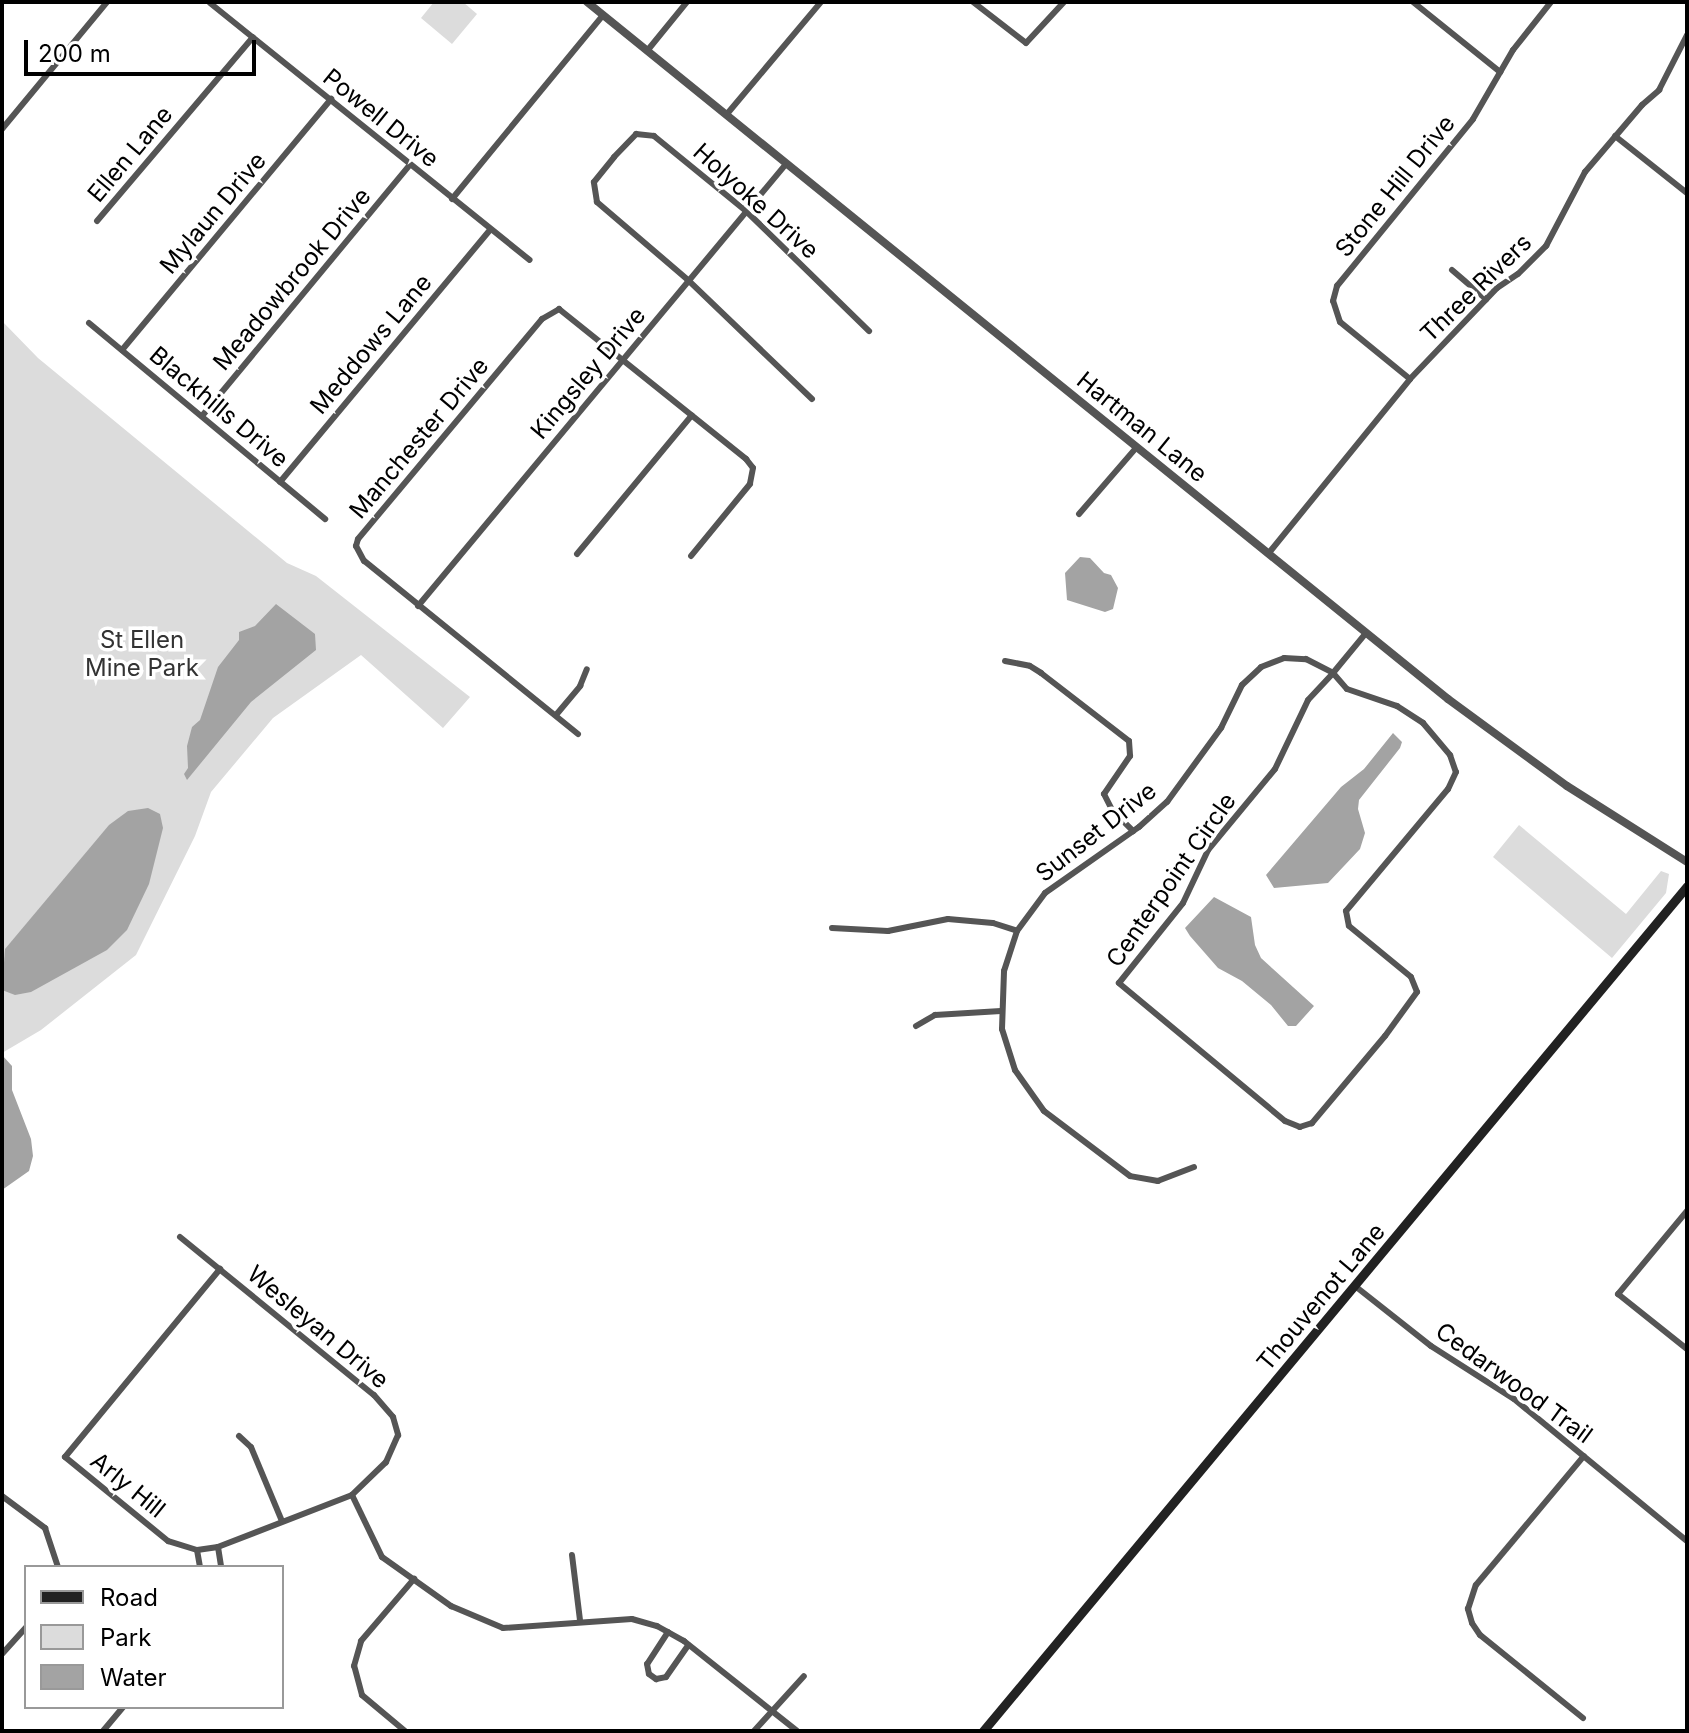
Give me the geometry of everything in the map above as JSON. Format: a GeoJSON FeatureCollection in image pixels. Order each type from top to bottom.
{"type":"FeatureCollection","features":[{"type":"Feature","properties":{"kind":"main road","name":"Thouvenot Lane"},"geometry":{"type":"LineString","coordinates":[[983,1731],[1687,886]]}},
{"type":"Feature","properties":{"kind":"street"},"geometry":{"type":"LineString","coordinates":[[2,129],[107,2]]}},
{"type":"Feature","properties":{"kind":"street","name":"Hartman Lane"},"geometry":{"type":"LineString","coordinates":[[587,2],[1366,633],[1526,757],[1687,862]]}},
{"type":"Feature","properties":{"kind":"street"},"geometry":{"type":"LineString","coordinates":[[647,51],[687,2]]}},
{"type":"Feature","properties":{"kind":"street"},"geometry":{"type":"LineString","coordinates":[[727,114],[821,2]]}},
{"type":"Feature","properties":{"kind":"street"},"geometry":{"type":"LineString","coordinates":[[973,2],[1026,43],[1064,2]]}},
{"type":"Feature","properties":{"kind":"street"},"geometry":{"type":"LineString","coordinates":[[1413,2],[1500,72]]}},
{"type":"Feature","properties":{"kind":"street","name":"Stone Hill Drive"},"geometry":{"type":"LineString","coordinates":[[1410,379],[1340,322],[1333,301],[1337,286],[1473,119],[1529,27],[1551,2]]}},
{"type":"Feature","properties":{"kind":"street","name":"Powell Drive"},"geometry":{"type":"LineString","coordinates":[[210,3],[530,260]]}},
{"type":"Feature","properties":{"kind":"street"},"geometry":{"type":"LineString","coordinates":[[452,199],[603,15]]}},
{"type":"Feature","properties":{"kind":"street","name":"Three Rivers"},"geometry":{"type":"LineString","coordinates":[[1268,554],[1410,379],[1486,299],[1546,246],[1585,172],[1659,90],[1687,35]]}},
{"type":"Feature","properties":{"kind":"street","name":"Ellen Lane"},"geometry":{"type":"LineString","coordinates":[[97,221],[253,37]]}},
{"type":"Feature","properties":{"kind":"street","name":"Mylaun Drive"},"geometry":{"type":"LineString","coordinates":[[122,350],[331,99]]}},
{"type":"Feature","properties":{"kind":"street","name":"Holyoke Drive"},"geometry":{"type":"LineString","coordinates":[[688,280],[597,202],[594,182],[632,136],[650,134],[746,211],[869,331]]}},
{"type":"Feature","properties":{"kind":"street"},"geometry":{"type":"LineString","coordinates":[[1615,136],[1687,193]]}},
{"type":"Feature","properties":{"kind":"street","name":"Kingsley Drive"},"geometry":{"type":"LineString","coordinates":[[418,606],[786,164]]}},
{"type":"Feature","properties":{"kind":"street","name":"Meadowbrook Drive"},"geometry":{"type":"LineString","coordinates":[[202,416],[410,165]]}},
{"type":"Feature","properties":{"kind":"street","name":"Meddows Lane"},"geometry":{"type":"LineString","coordinates":[[280,482],[490,230]]}},
{"type":"Feature","properties":{"kind":"street"},"geometry":{"type":"LineString","coordinates":[[1452,270],[1486,299]]}},
{"type":"Feature","properties":{"kind":"street"},"geometry":{"type":"LineString","coordinates":[[688,280],[812,399]]}},
{"type":"Feature","properties":{"kind":"street","name":"Manchester Drive"},"geometry":{"type":"LineString","coordinates":[[578,734],[418,606],[360,556],[356,546],[360,536],[549,312],[559,309],[569,314],[623,359]]}},
{"type":"Feature","properties":{"kind":"street","name":"Blackhills Drive"},"geometry":{"type":"LineString","coordinates":[[89,323],[325,519]]}},
{"type":"Feature","properties":{"kind":"street"},"geometry":{"type":"LineString","coordinates":[[623,359],[746,459],[754,475],[691,556]]}},
{"type":"Feature","properties":{"kind":"street"},"geometry":{"type":"LineString","coordinates":[[577,554],[692,415]]}},
{"type":"Feature","properties":{"kind":"street"},"geometry":{"type":"LineString","coordinates":[[1079,514],[1136,448]]}},
{"type":"Feature","properties":{"kind":"street","name":"Centerpoint Circle"},"geometry":{"type":"LineString","coordinates":[[1333,673],[1347,689],[1397,706],[1423,723],[1450,755],[1456,772],[1448,789],[1346,911],[1349,926],[1411,977],[1416,985],[1415,998],[1312,1123],[1300,1127],[1275,1113],[1119,983],[1183,903],[1208,850],[1275,769],[1308,700],[1366,633]]}},
{"type":"Feature","properties":{"kind":"street","name":"Sunset Drive"},"geometry":{"type":"LineString","coordinates":[[1194,1167],[1158,1181],[1130,1176],[1044,1111],[1015,1070],[1002,1029],[1004,971],[1017,931],[1045,893],[1133,831],[1167,802],[1196,767],[1221,728],[1242,685],[1261,667],[1284,658],[1306,659],[1333,673]]}},
{"type":"Feature","properties":{"kind":"street"},"geometry":{"type":"LineString","coordinates":[[1005,661],[1030,666],[1041,673],[1129,741],[1130,756],[1104,794],[1112,810],[1133,831]]}},
{"type":"Feature","properties":{"kind":"street"},"geometry":{"type":"LineString","coordinates":[[556,715],[580,686],[587,669]]}},
{"type":"Feature","properties":{"kind":"street"},"geometry":{"type":"LineString","coordinates":[[832,928],[888,931],[948,919],[993,923],[1017,931]]}},
{"type":"Feature","properties":{"kind":"street"},"geometry":{"type":"LineString","coordinates":[[916,1026],[935,1015],[1001,1011]]}},
{"type":"Feature","properties":{"kind":"street"},"geometry":{"type":"LineString","coordinates":[[1687,1211],[1618,1294],[1687,1349]]}},
{"type":"Feature","properties":{"kind":"street","name":"Wesleyan Drive"},"geometry":{"type":"LineString","coordinates":[[180,1237],[374,1395],[393,1417],[398,1435],[386,1462],[352,1495]]}},
{"type":"Feature","properties":{"kind":"street","name":"Arly Hill"},"geometry":{"type":"LineString","coordinates":[[197,1550],[168,1541],[65,1457],[220,1269]]}},
{"type":"Feature","properties":{"kind":"street","name":"Cedarwood Trail"},"geometry":{"type":"LineString","coordinates":[[1355,1286],[1431,1346],[1514,1399],[1687,1541]]}},
{"type":"Feature","properties":{"kind":"street"},"geometry":{"type":"LineString","coordinates":[[239,1436],[251,1447],[282,1521]]}},
{"type":"Feature","properties":{"kind":"street"},"geometry":{"type":"LineString","coordinates":[[1583,1718],[1480,1635],[1468,1609],[1476,1585],[1584,1456]]}},
{"type":"Feature","properties":{"kind":"street"},"geometry":{"type":"LineString","coordinates":[[200,1565],[197,1550],[218,1547],[352,1495],[366,1530],[382,1557],[451,1606],[503,1628],[580,1620],[632,1619],[668,1632],[797,1731]]}},
{"type":"Feature","properties":{"kind":"street"},"geometry":{"type":"LineString","coordinates":[[2,1496],[45,1528],[57,1565]]}},
{"type":"Feature","properties":{"kind":"street"},"geometry":{"type":"LineString","coordinates":[[218,1547],[221,1565]]}},
{"type":"Feature","properties":{"kind":"street"},"geometry":{"type":"LineString","coordinates":[[572,1555],[580,1620]]}},
{"type":"Feature","properties":{"kind":"street"},"geometry":{"type":"LineString","coordinates":[[405,1731],[362,1695],[354,1666],[361,1641],[414,1579]]}},
{"type":"Feature","properties":{"kind":"street"},"geometry":{"type":"LineString","coordinates":[[2,1654],[24,1629]]}},
{"type":"Feature","properties":{"kind":"street"},"geometry":{"type":"LineString","coordinates":[[668,1632],[647,1664],[649,1674],[656,1679],[666,1677],[688,1645]]}},
{"type":"Feature","properties":{"kind":"street"},"geometry":{"type":"LineString","coordinates":[[754,1731],[804,1676]]}},
{"type":"Feature","properties":{"kind":"street"},"geometry":{"type":"LineString","coordinates":[[103,1731],[121,1709]]}},
{"type":"Feature","properties":{"kind":"green space"},"geometry":{"type":"Polygon","coordinates":[[[434,2],[463,2],[477,14],[452,44],[421,18],[434,2]]]}},
{"type":"Feature","properties":{"kind":"green space","name":"St Ellen Mine Park"},"geometry":{"type":"Polygon","coordinates":[[[2,321],[38,358],[287,563],[316,576],[470,697],[443,728],[361,655],[273,718],[211,792],[195,836],[136,955],[41,1030],[2,1053],[2,321]]]}},
{"type":"Feature","properties":{"kind":"green space"},"geometry":{"type":"Polygon","coordinates":[[[1519,825],[1626,914],[1661,871],[1669,874],[1666,893],[1612,958],[1493,857],[1519,825]]]}},
{"type":"Feature","properties":{"kind":"water"},"geometry":{"type":"Polygon","coordinates":[[[1080,557],[1090,558],[1104,573],[1111,575],[1118,588],[1113,609],[1105,612],[1067,600],[1065,573],[1080,557]]]}},
{"type":"Feature","properties":{"kind":"water"},"geometry":{"type":"Polygon","coordinates":[[[276,604],[315,634],[316,650],[251,702],[187,780],[184,774],[188,768],[187,746],[192,727],[200,720],[218,667],[239,640],[239,632],[255,626],[276,604]]]}},
{"type":"Feature","properties":{"kind":"water"},"geometry":{"type":"Polygon","coordinates":[[[1393,733],[1402,742],[1400,748],[1359,800],[1358,809],[1365,833],[1360,849],[1328,883],[1274,888],[1266,875],[1341,787],[1364,769],[1393,733]]]}},
{"type":"Feature","properties":{"kind":"water"},"geometry":{"type":"Polygon","coordinates":[[[148,808],[160,814],[163,828],[149,884],[127,930],[107,950],[31,992],[15,995],[2,990],[5,949],[109,825],[128,811],[148,808]]]}},
{"type":"Feature","properties":{"kind":"water"},"geometry":{"type":"Polygon","coordinates":[[[1214,897],[1251,917],[1255,945],[1261,958],[1314,1006],[1296,1026],[1288,1026],[1271,1005],[1242,981],[1218,968],[1190,936],[1185,928],[1214,897]]]}},
{"type":"Feature","properties":{"kind":"water"},"geometry":{"type":"Polygon","coordinates":[[[2,1055],[12,1066],[12,1090],[31,1139],[33,1156],[29,1171],[2,1190],[2,1055]]]}}]}
